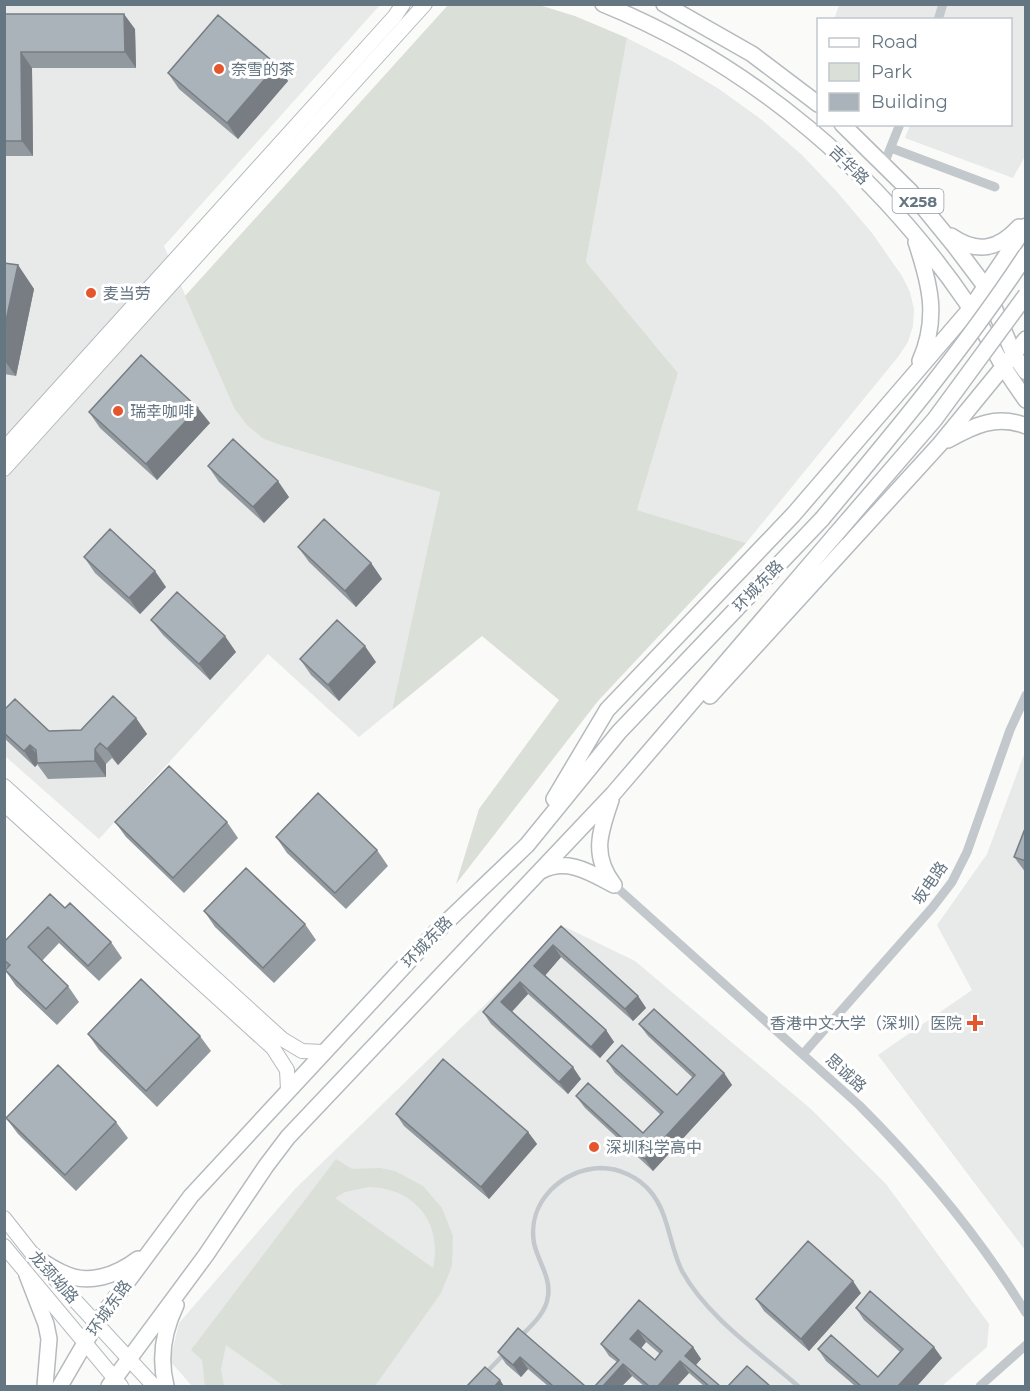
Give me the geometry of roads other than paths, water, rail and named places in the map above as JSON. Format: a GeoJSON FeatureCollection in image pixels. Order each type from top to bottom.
{"type":"FeatureCollection","features":[{"type":"Feature","properties":{"kind":"main road","name":"吉华路"},"geometry":{"type":"LineString","coordinates":[[603,4],[680,40],[710,57],[766,94],[843,159],[914,233],[970,308],[1026,400]]}},
{"type":"Feature","properties":{"kind":"main road"},"geometry":{"type":"LineString","coordinates":[[664,4],[752,54],[817,103]]}},
{"type":"Feature","properties":{"kind":"main road","name":"吉华路"},"geometry":{"type":"LineString","coordinates":[[844,126],[884,164],[944,231],[985,286],[1014,355],[1026,372]]}},
{"type":"Feature","properties":{"kind":"main road"},"geometry":{"type":"LineString","coordinates":[[944,231],[962,244],[984,247],[1005,240],[1026,221]]}},
{"type":"Feature","properties":{"kind":"main road"},"geometry":{"type":"LineString","coordinates":[[527,845],[607,710],[793,515],[970,308],[1026,226]]}},
{"type":"Feature","properties":{"kind":"main road"},"geometry":{"type":"LineString","coordinates":[[911,378],[924,352],[930,330],[932,308],[928,278],[914,233]]}},
{"type":"Feature","properties":{"kind":"main road","name":"环城东路"},"geometry":{"type":"LineString","coordinates":[[60,1386],[96,1324],[192,1196],[435,933],[527,845],[619,732],[822,519],[924,397],[994,303],[1026,255]]}},
{"type":"Feature","properties":{"kind":"main road","name":"环城东路"},"geometry":{"type":"LineString","coordinates":[[115,1384],[129,1358],[206,1255],[288,1137],[613,794],[935,419],[1026,295]]}},
{"type":"Feature","properties":{"kind":"main road"},"geometry":{"type":"LineString","coordinates":[[614,885],[602,863],[599,846],[613,794],[649,762],[940,444],[1026,339]]}},
{"type":"Feature","properties":{"kind":"main road"},"geometry":{"type":"LineString","coordinates":[[940,444],[969,428],[986,422],[1005,420],[1026,426]]}},
{"type":"Feature","properties":{"kind":"main road"},"geometry":{"type":"LineString","coordinates":[[539,873],[554,867],[570,866],[585,870],[614,885]]}},
{"type":"Feature","properties":{"kind":"main road"},"geometry":{"type":"LineString","coordinates":[[34,1256],[64,1274],[77,1278],[92,1278],[121,1271],[150,1250]]}},
{"type":"Feature","properties":{"kind":"main road"},"geometry":{"type":"LineString","coordinates":[[166,1386],[162,1367],[165,1332],[177,1304],[206,1255]]}},
{"type":"Feature","properties":{"kind":"main road"},"geometry":{"type":"LineString","coordinates":[[27,1275],[46,1324],[49,1339],[45,1386]]}},
{"type":"Feature","properties":{"kind":"street"},"geometry":{"type":"LineString","coordinates":[[4,449],[395,16],[403,4]]}},
{"type":"Feature","properties":{"kind":"street"},"geometry":{"type":"LineString","coordinates":[[4,469],[425,4]]}},
{"type":"Feature","properties":{"kind":"street"},"geometry":{"type":"LineString","coordinates":[[884,164],[899,126]]}},
{"type":"Feature","properties":{"kind":"street"},"geometry":{"type":"LineString","coordinates":[[891,148],[995,187]]}},
{"type":"Feature","properties":{"kind":"street","name":"坂电路"},"geometry":{"type":"LineString","coordinates":[[802,1054],[932,908],[952,882],[967,852],[1010,730],[1026,695]]}},
{"type":"Feature","properties":{"kind":"street"},"geometry":{"type":"LineString","coordinates":[[4,786],[282,1039],[302,1051],[323,1052]]}},
{"type":"Feature","properties":{"kind":"street"},"geometry":{"type":"LineString","coordinates":[[4,804],[273,1048],[286,1070],[288,1090]]}},
{"type":"Feature","properties":{"kind":"street","name":"思诚路"},"geometry":{"type":"LineString","coordinates":[[614,885],[859,1105],[926,1175],[986,1252],[1026,1313]]}},
{"type":"Feature","properties":{"kind":"street","name":"龙颈坳路"},"geometry":{"type":"LineString","coordinates":[[4,1218],[34,1256],[154,1386]]}},
{"type":"Feature","properties":{"kind":"street","name":"龙颈坳路"},"geometry":{"type":"LineString","coordinates":[[4,1246],[85,1342],[115,1384]]}},
{"type":"Feature","properties":{"kind":"street"},"geometry":{"type":"LineString","coordinates":[[980,1386],[1026,1345]]}},
{"type":"Feature","properties":{"kind":"lane"},"geometry":{"type":"LineString","coordinates":[[512,1345],[540,1315],[548,1297],[548,1283],[534,1241],[534,1225],[539,1209],[547,1194],[565,1178],[588,1169],[605,1168],[636,1179],[649,1190],[659,1203],[671,1245],[696,1293],[714,1314],[798,1386]]}},
{"type":"Feature","properties":{"kind":"lane"},"geometry":{"type":"LineString","coordinates":[[481,1378],[504,1353]]}},
{"type":"Feature","properties":{"kind":"place","name":"奈雪的茶"},"geometry":{"type":"Point","coordinates":[219,69]}},
{"type":"Feature","properties":{"kind":"place","name":"麦当劳"},"geometry":{"type":"Point","coordinates":[91,293]}},
{"type":"Feature","properties":{"kind":"place","name":"瑞幸咖啡"},"geometry":{"type":"Point","coordinates":[118,411]}},
{"type":"Feature","properties":{"kind":"place","name":"香港中文大学（深圳）医院"},"geometry":{"type":"Point","coordinates":[975,1023]}},
{"type":"Feature","properties":{"kind":"place","name":"深圳科学高中"},"geometry":{"type":"Point","coordinates":[594,1147]}}]}
